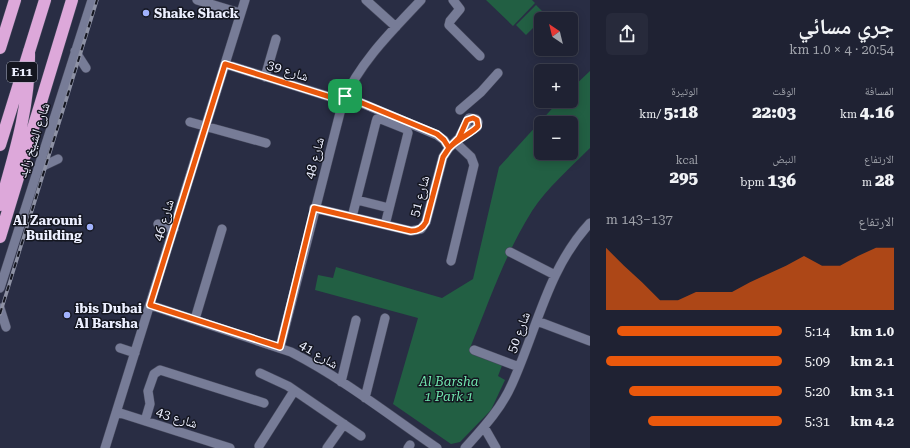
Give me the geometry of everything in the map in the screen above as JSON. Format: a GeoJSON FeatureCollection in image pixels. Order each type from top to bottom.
{"type":"FeatureCollection","features":[{"type":"Feature","properties":{"kind":"highway","name":"E11"},"geometry":{"type":"LineString","coordinates":[[0,48],[15,0]]}},
{"type":"Feature","properties":{"kind":"highway","name":"E11"},"geometry":{"type":"LineString","coordinates":[[0,145],[45,0]]}},
{"type":"Feature","properties":{"kind":"highway"},"geometry":{"type":"LineString","coordinates":[[0,237],[72,0]]}},
{"type":"Feature","properties":{"kind":"highway"},"geometry":{"type":"LineString","coordinates":[[0,205],[24,120],[28,92],[29,51]]}},
{"type":"Feature","properties":{"kind":"street","name":"شارع الشيخ زايد"},"geometry":{"type":"LineString","coordinates":[[0,288],[92,0]]}},
{"type":"Feature","properties":{"kind":"street"},"geometry":{"type":"LineString","coordinates":[[197,0],[240,13]]}},
{"type":"Feature","properties":{"kind":"street","name":"شارع 46"},"geometry":{"type":"LineString","coordinates":[[106,448],[245,0]]}},
{"type":"Feature","properties":{"kind":"street"},"geometry":{"type":"LineString","coordinates":[[366,0],[396,26]]}},
{"type":"Feature","properties":{"kind":"street","name":"شارع 48"},"geometry":{"type":"LineString","coordinates":[[280,347],[314,208],[344,99],[368,58],[421,0]]}},
{"type":"Feature","properties":{"kind":"street"},"geometry":{"type":"LineString","coordinates":[[453,0],[460,9],[450,20],[449,25],[480,56]]}},
{"type":"Feature","properties":{"kind":"street"},"geometry":{"type":"LineString","coordinates":[[265,76],[276,39]]}},
{"type":"Feature","properties":{"kind":"street"},"geometry":{"type":"LineString","coordinates":[[75,51],[86,68]]}},
{"type":"Feature","properties":{"kind":"street","name":"شارع 39"},"geometry":{"type":"LineString","coordinates":[[225,64],[344,99],[437,134],[444,140],[454,143],[472,157],[474,164],[451,261]]}},
{"type":"Feature","properties":{"kind":"street"},"geometry":{"type":"LineString","coordinates":[[454,143],[477,127],[477,120],[462,107],[481,92],[498,73]]}},
{"type":"Feature","properties":{"kind":"street"},"geometry":{"type":"LineString","coordinates":[[352,217],[376,122],[377,119],[381,118],[406,129],[408,132],[385,225]]}},
{"type":"Feature","properties":{"kind":"street"},"geometry":{"type":"LineString","coordinates":[[190,122],[266,143]]}},
{"type":"Feature","properties":{"kind":"street","name":"شارع 51"},"geometry":{"type":"LineString","coordinates":[[314,208],[411,231],[418,230],[423,227],[426,222],[441,163],[454,143]]}},
{"type":"Feature","properties":{"kind":"street"},"geometry":{"type":"LineString","coordinates":[[39,168],[58,159]]}},
{"type":"Feature","properties":{"kind":"street"},"geometry":{"type":"LineString","coordinates":[[356,200],[389,208]]}},
{"type":"Feature","properties":{"kind":"street","name":"شارع 50"},"geometry":{"type":"LineString","coordinates":[[465,448],[484,427],[505,397],[519,367],[554,274],[572,245],[590,223]]}},
{"type":"Feature","properties":{"kind":"street"},"geometry":{"type":"LineString","coordinates":[[158,224],[174,229]]}},
{"type":"Feature","properties":{"kind":"street"},"geometry":{"type":"LineString","coordinates":[[194,319],[222,229]]}},
{"type":"Feature","properties":{"kind":"street"},"geometry":{"type":"LineString","coordinates":[[510,252],[554,274]]}},
{"type":"Feature","properties":{"kind":"street","name":"شارع 41"},"geometry":{"type":"LineString","coordinates":[[150,305],[280,347],[312,363],[437,448]]}},
{"type":"Feature","properties":{"kind":"street"},"geometry":{"type":"LineString","coordinates":[[0,308],[6,327]]}},
{"type":"Feature","properties":{"kind":"street"},"geometry":{"type":"LineString","coordinates":[[365,398],[385,318]]}},
{"type":"Feature","properties":{"kind":"street"},"geometry":{"type":"LineString","coordinates":[[341,382],[356,320]]}},
{"type":"Feature","properties":{"kind":"street"},"geometry":{"type":"LineString","coordinates":[[537,321],[590,341]]}},
{"type":"Feature","properties":{"kind":"street"},"geometry":{"type":"LineString","coordinates":[[120,348],[135,353]]}},
{"type":"Feature","properties":{"kind":"street"},"geometry":{"type":"LineString","coordinates":[[474,350],[519,367]]}},
{"type":"Feature","properties":{"kind":"street"},"geometry":{"type":"LineString","coordinates":[[145,421],[150,404],[148,391],[155,372],[160,370],[264,403]]}},
{"type":"Feature","properties":{"kind":"street"},"geometry":{"type":"LineString","coordinates":[[260,373],[294,390],[361,436]]}},
{"type":"Feature","properties":{"kind":"street"},"geometry":{"type":"LineString","coordinates":[[259,446],[294,390]]}},
{"type":"Feature","properties":{"kind":"street","name":"شارع 43"},"geometry":{"type":"LineString","coordinates":[[117,412],[230,448]]}},
{"type":"Feature","properties":{"kind":"street"},"geometry":{"type":"LineString","coordinates":[[327,448],[344,424]]}},
{"type":"Feature","properties":{"kind":"street"},"geometry":{"type":"LineString","coordinates":[[484,427],[496,448]]}},
{"type":"Feature","properties":{"kind":"green space"},"geometry":{"type":"Polygon","coordinates":[[[486,0],[532,0],[535,3],[513,26],[486,0]]]}},
{"type":"Feature","properties":{"kind":"green space"},"geometry":{"type":"Polygon","coordinates":[[[536,5],[543,12],[534,12],[534,27],[526,35],[516,25],[536,5]]]}},
{"type":"Feature","properties":{"kind":"green space","name":"Al Barsha 1 Park 1"},"geometry":{"type":"Polygon","coordinates":[[[590,71],[590,148],[578,160],[578,116],[545,116],[553,108],[578,108],[578,82],[590,71]]]}},
{"type":"Feature","properties":{"kind":"green space","name":"Al Barsha 1 Park 1"},"geometry":{"type":"Polygon","coordinates":[[[534,128],[534,160],[578,160],[559,178],[532,211],[522,227],[506,261],[470,348],[503,363],[498,376],[505,380],[491,410],[460,442],[451,444],[393,404],[418,318],[315,290],[318,275],[333,278],[336,267],[442,298],[473,279],[499,167],[534,128]]]}},
{"type":"Feature","properties":{"kind":"railway"},"geometry":{"type":"LineString","coordinates":[[0,314],[97,0]]}},
{"type":"Feature","properties":{"kind":"place","name":"Shake Shack"},"geometry":{"type":"Point","coordinates":[146,13]}},
{"type":"Feature","properties":{"kind":"place","name":"Al Zarouni Building"},"geometry":{"type":"Point","coordinates":[90,227]}},
{"type":"Feature","properties":{"kind":"place","name":"ibis Dubai Al Barsha"},"geometry":{"type":"Point","coordinates":[67,315]}},
{"type":"Feature","properties":{"kind":"route"},"geometry":{"type":"LineString","coordinates":[[345,96],[343,101],[225,64],[150,305],[280,347],[314,208],[411,231],[421,229],[425,225],[443,157],[449,148],[452,145],[459,138],[466,121],[469,118],[474,118],[477,120],[478,126],[475,130],[468,132],[459,138],[454,142],[449,148],[444,140],[437,134],[345,96]]}}]}
